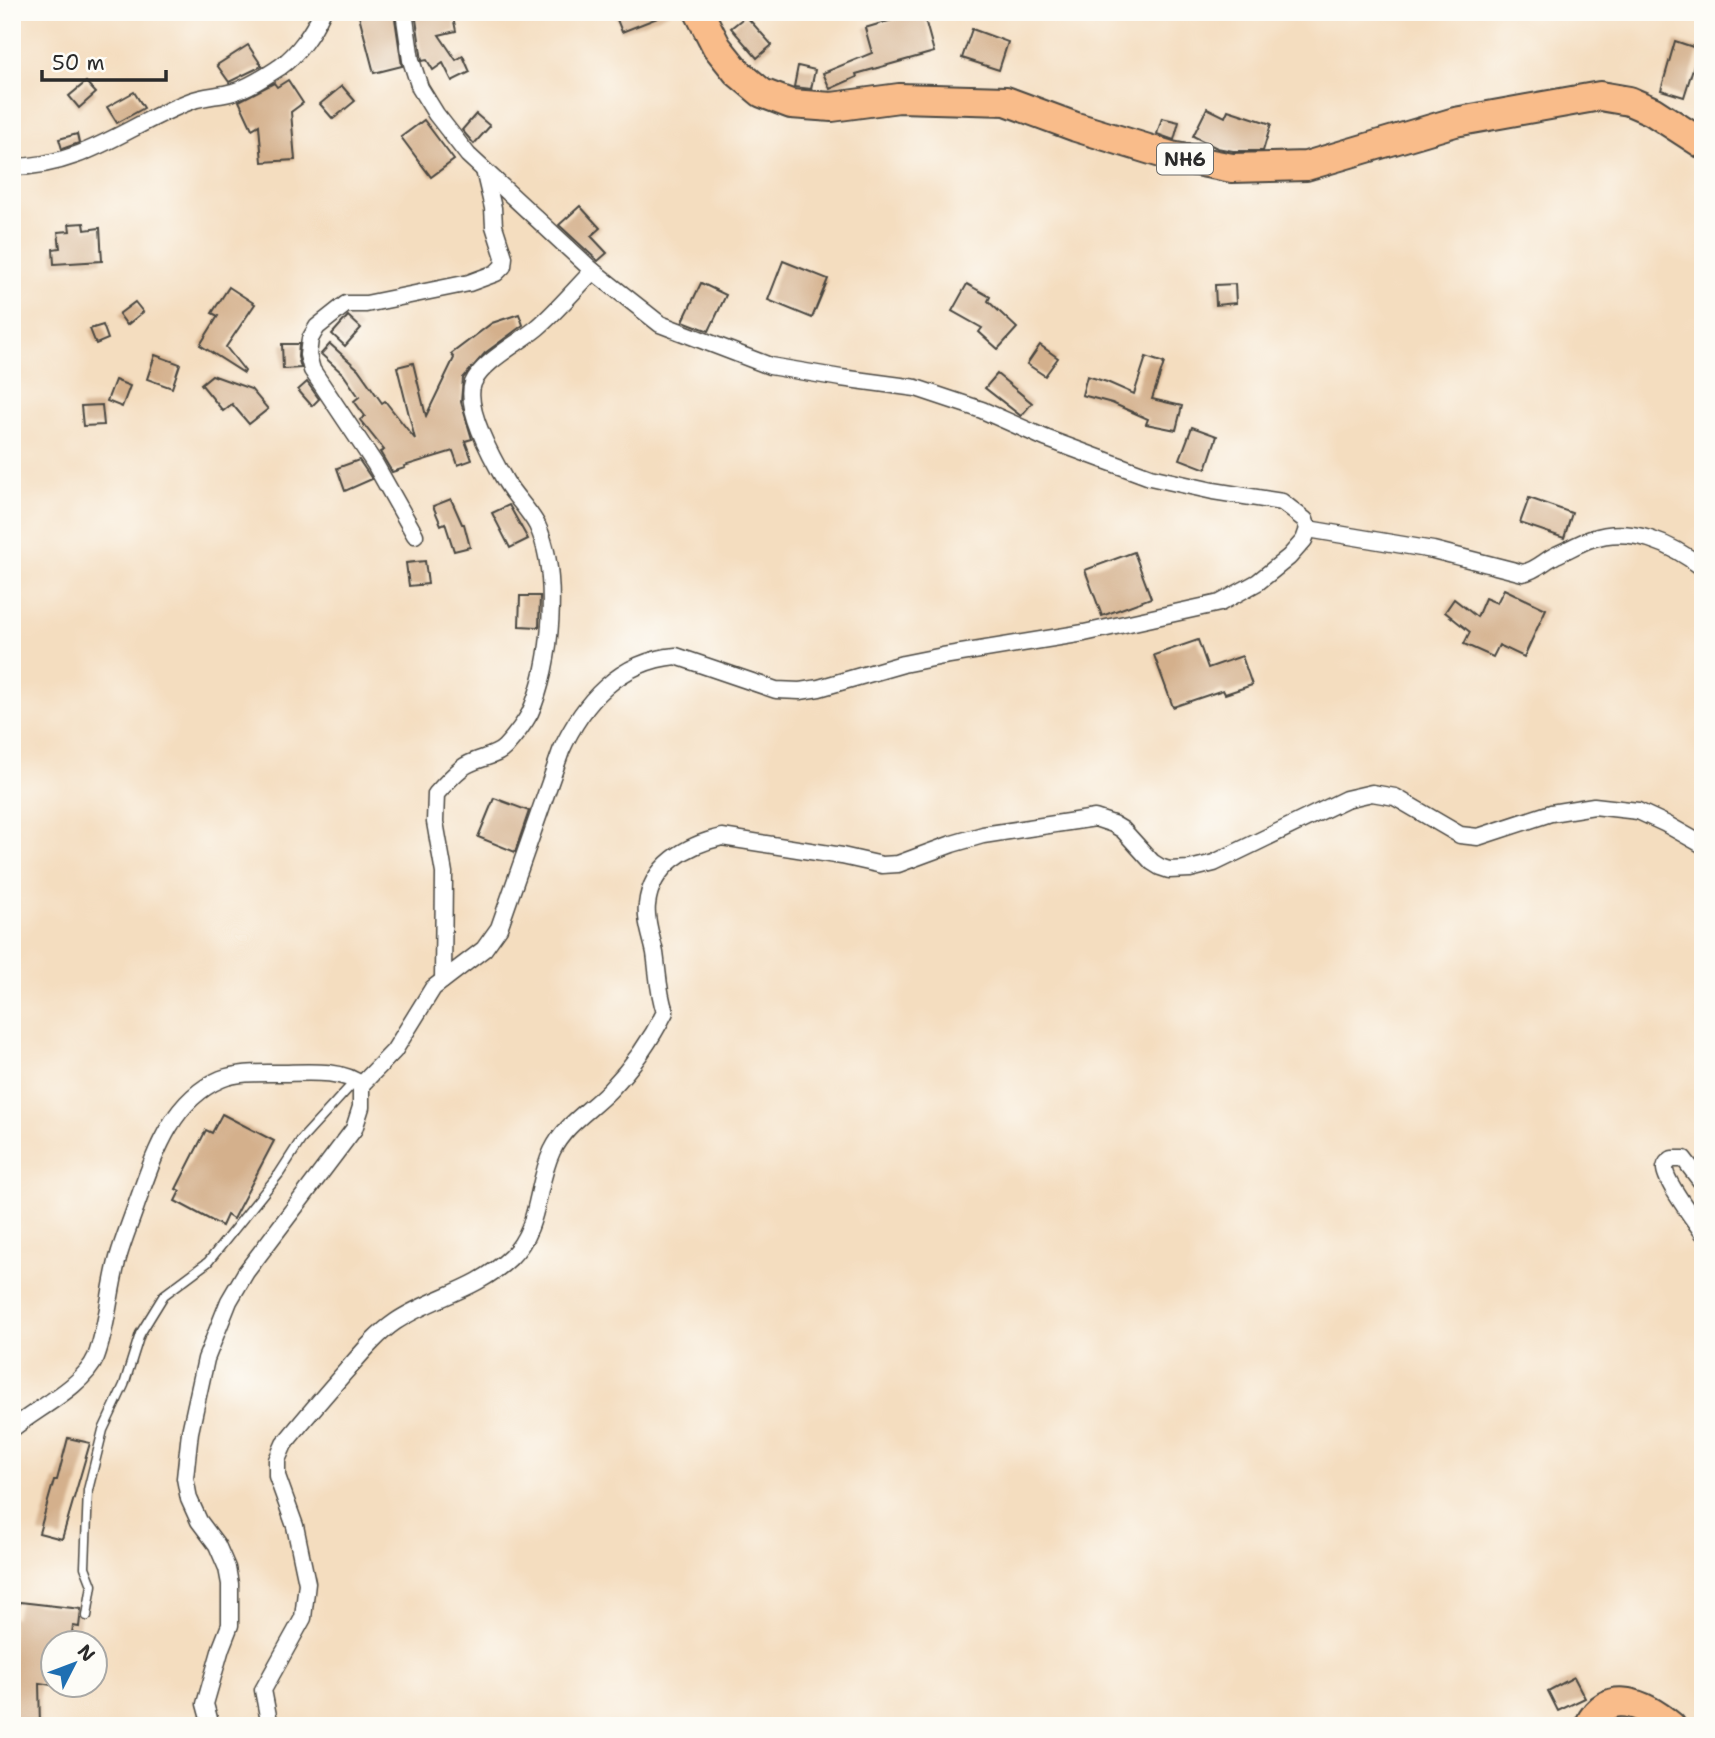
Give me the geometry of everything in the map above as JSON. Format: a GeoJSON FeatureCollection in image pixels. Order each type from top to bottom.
{"type":"FeatureCollection","features":[{"type":"Feature","properties":{"kind":"highway","name":"NH6"},"geometry":{"type":"LineString","coordinates":[[699,12],[717,47],[737,72],[762,93],[791,104],[832,107],[899,98],[1006,101],[1076,127],[1171,156],[1232,168],[1306,166],[1455,122],[1600,96],[1629,101],[1652,111],[1703,144]]}},
{"type":"Feature","properties":{"kind":"highway"},"geometry":{"type":"LineString","coordinates":[[1589,1726],[1594,1715],[1609,1704],[1626,1701],[1650,1710],[1671,1726]]}},
{"type":"Feature","properties":{"kind":"street"},"geometry":{"type":"LineString","coordinates":[[12,167],[55,162],[91,151],[193,100],[234,92],[248,86],[283,65],[303,44],[322,12]]}},
{"type":"Feature","properties":{"kind":"street"},"geometry":{"type":"LineString","coordinates":[[358,1083],[394,1051],[433,988],[484,949],[499,928],[572,726],[583,709],[601,691],[634,667],[661,657],[676,656],[776,690],[819,688],[930,659],[1191,612],[1220,603],[1258,582],[1289,557],[1304,540],[1308,529],[1305,520],[1282,502],[1150,477],[1045,438],[982,410],[916,388],[770,366],[660,324],[593,271],[468,155],[436,114],[420,88],[411,60],[403,15]]}},
{"type":"Feature","properties":{"kind":"street"},"geometry":{"type":"LineString","coordinates":[[415,535],[374,464],[312,370],[308,355],[310,339],[317,327],[346,304],[366,304],[442,289],[482,280],[496,273],[503,266],[504,257],[494,226],[493,208],[484,170]]}},
{"type":"Feature","properties":{"kind":"street"},"geometry":{"type":"LineString","coordinates":[[443,980],[444,873],[435,822],[436,794],[463,766],[503,750],[530,713],[543,667],[551,617],[551,580],[543,541],[536,523],[506,481],[477,423],[470,401],[471,389],[490,363],[539,327],[593,271]]}},
{"type":"Feature","properties":{"kind":"street"},"geometry":{"type":"LineString","coordinates":[[1308,529],[1433,550],[1523,573],[1536,570],[1549,559],[1592,538],[1639,536],[1667,544],[1703,568]]}},
{"type":"Feature","properties":{"kind":"street"},"geometry":{"type":"LineString","coordinates":[[270,1726],[263,1690],[303,1618],[307,1583],[295,1526],[277,1476],[277,1460],[284,1444],[369,1345],[393,1323],[486,1277],[509,1259],[525,1240],[533,1226],[537,1196],[552,1152],[576,1119],[609,1091],[635,1062],[665,1012],[659,995],[646,907],[652,884],[679,852],[722,837],[882,865],[898,864],[983,835],[1095,818],[1105,820],[1123,830],[1152,862],[1160,867],[1169,870],[1191,869],[1214,863],[1346,799],[1372,793],[1395,797],[1460,835],[1478,837],[1551,813],[1594,806],[1638,811],[1703,845]]}},
{"type":"Feature","properties":{"kind":"street"},"geometry":{"type":"LineString","coordinates":[[12,1429],[82,1378],[95,1359],[108,1312],[118,1258],[147,1176],[172,1121],[186,1103],[222,1078],[248,1073],[345,1076],[358,1083]]}},
{"type":"Feature","properties":{"kind":"street"},"geometry":{"type":"LineString","coordinates":[[211,1726],[205,1704],[220,1648],[230,1625],[230,1584],[227,1568],[217,1545],[199,1521],[189,1499],[185,1478],[190,1432],[206,1359],[229,1301],[246,1272],[354,1129],[361,1107],[358,1083]]}},
{"type":"Feature","properties":{"kind":"street"},"geometry":{"type":"LineString","coordinates":[[1703,1184],[1684,1159],[1675,1158],[1666,1166],[1669,1180],[1703,1233]]}},
{"type":"Feature","properties":{"kind":"lane"},"geometry":{"type":"LineString","coordinates":[[87,1616],[92,1585],[85,1567],[88,1490],[103,1430],[124,1385],[140,1334],[164,1295],[208,1262],[279,1174],[301,1140],[358,1083]]}},
{"type":"Feature","properties":{"kind":"building"},"geometry":{"type":"Polygon","coordinates":[[[358,12],[394,12],[402,66],[374,73],[358,12]]]}},
{"type":"Feature","properties":{"kind":"building"},"geometry":{"type":"Polygon","coordinates":[[[415,12],[452,12],[456,31],[439,35],[456,60],[463,56],[470,72],[452,81],[443,63],[433,70],[427,60],[422,61],[415,12]]]}},
{"type":"Feature","properties":{"kind":"building"},"geometry":{"type":"Polygon","coordinates":[[[614,12],[670,12],[670,13],[622,32],[614,12]]]}},
{"type":"Feature","properties":{"kind":"building"},"geometry":{"type":"Polygon","coordinates":[[[923,12],[934,52],[856,74],[857,77],[830,89],[823,73],[872,53],[865,28],[923,12]]]}},
{"type":"Feature","properties":{"kind":"building"},"geometry":{"type":"Polygon","coordinates":[[[746,16],[772,45],[757,58],[731,28],[746,16]]]}},
{"type":"Feature","properties":{"kind":"building"},"geometry":{"type":"Polygon","coordinates":[[[972,29],[1008,42],[999,70],[962,58],[972,29]]]}},
{"type":"Feature","properties":{"kind":"building"},"geometry":{"type":"Polygon","coordinates":[[[1675,41],[1699,49],[1684,97],[1661,90],[1675,41]]]}},
{"type":"Feature","properties":{"kind":"building"},"geometry":{"type":"Polygon","coordinates":[[[248,45],[262,66],[229,82],[217,65],[248,45]]]}},
{"type":"Feature","properties":{"kind":"building"},"geometry":{"type":"Polygon","coordinates":[[[798,66],[815,70],[811,89],[794,87],[798,66]]]}},
{"type":"Feature","properties":{"kind":"building"},"geometry":{"type":"Polygon","coordinates":[[[288,80],[303,103],[291,112],[295,160],[262,162],[259,125],[252,129],[239,101],[274,83],[277,87],[288,80]]]}},
{"type":"Feature","properties":{"kind":"building"},"geometry":{"type":"Polygon","coordinates":[[[86,82],[96,93],[79,108],[69,96],[86,82]]]}},
{"type":"Feature","properties":{"kind":"building"},"geometry":{"type":"Polygon","coordinates":[[[342,86],[355,101],[333,119],[320,104],[342,86]]]}},
{"type":"Feature","properties":{"kind":"building"},"geometry":{"type":"Polygon","coordinates":[[[134,92],[144,108],[117,123],[107,107],[134,92]]]}},
{"type":"Feature","properties":{"kind":"building"},"geometry":{"type":"Polygon","coordinates":[[[1207,108],[1225,117],[1228,110],[1271,124],[1263,151],[1217,148],[1193,136],[1207,108]]]}},
{"type":"Feature","properties":{"kind":"building"},"geometry":{"type":"Polygon","coordinates":[[[476,114],[490,126],[474,144],[462,130],[476,114]]]}},
{"type":"Feature","properties":{"kind":"building"},"geometry":{"type":"Polygon","coordinates":[[[1162,118],[1179,122],[1174,140],[1157,134],[1162,118]]]}},
{"type":"Feature","properties":{"kind":"building"},"geometry":{"type":"Polygon","coordinates":[[[424,120],[454,160],[431,177],[401,137],[424,120]]]}},
{"type":"Feature","properties":{"kind":"building"},"geometry":{"type":"Polygon","coordinates":[[[77,134],[79,143],[62,149],[59,139],[77,134]]]}},
{"type":"Feature","properties":{"kind":"building"},"geometry":{"type":"Polygon","coordinates":[[[580,206],[600,228],[591,236],[607,253],[598,261],[559,225],[580,206]]]}},
{"type":"Feature","properties":{"kind":"building"},"geometry":{"type":"Polygon","coordinates":[[[84,223],[85,230],[100,228],[102,261],[54,264],[53,249],[60,248],[58,232],[70,231],[69,224],[84,223]]]}},
{"type":"Feature","properties":{"kind":"building"},"geometry":{"type":"Polygon","coordinates":[[[783,261],[828,279],[812,318],[768,300],[783,261]]]}},
{"type":"Feature","properties":{"kind":"building"},"geometry":{"type":"Polygon","coordinates":[[[701,283],[726,295],[709,331],[683,321],[701,283]]]}},
{"type":"Feature","properties":{"kind":"building"},"geometry":{"type":"Polygon","coordinates":[[[967,284],[990,297],[988,301],[1017,328],[998,349],[979,332],[982,328],[952,311],[967,284]]]}},
{"type":"Feature","properties":{"kind":"building"},"geometry":{"type":"Polygon","coordinates":[[[1235,284],[1236,303],[1216,305],[1215,285],[1235,284]]]}},
{"type":"Feature","properties":{"kind":"building"},"geometry":{"type":"Polygon","coordinates":[[[229,287],[255,304],[226,347],[244,373],[200,345],[218,316],[212,313],[229,287]]]}},
{"type":"Feature","properties":{"kind":"building"},"geometry":{"type":"Polygon","coordinates":[[[135,302],[143,312],[127,325],[119,314],[135,302]]]}},
{"type":"Feature","properties":{"kind":"building"},"geometry":{"type":"Polygon","coordinates":[[[519,314],[523,325],[485,353],[463,378],[461,402],[472,439],[465,441],[472,460],[458,465],[453,451],[392,472],[380,452],[384,450],[360,420],[365,416],[354,401],[359,397],[343,374],[321,354],[330,344],[358,369],[382,403],[385,401],[415,439],[397,367],[413,363],[426,416],[454,358],[451,354],[492,323],[519,314]]]}},
{"type":"Feature","properties":{"kind":"building"},"geometry":{"type":"Polygon","coordinates":[[[348,316],[361,328],[345,346],[332,334],[348,316]]]}},
{"type":"Feature","properties":{"kind":"building"},"geometry":{"type":"Polygon","coordinates":[[[103,325],[108,339],[96,344],[90,329],[103,325]]]}},
{"type":"Feature","properties":{"kind":"building"},"geometry":{"type":"Polygon","coordinates":[[[282,344],[299,344],[301,368],[283,369],[282,344]]]}},
{"type":"Feature","properties":{"kind":"building"},"geometry":{"type":"Polygon","coordinates":[[[1040,345],[1058,358],[1045,376],[1027,364],[1040,345]]]}},
{"type":"Feature","properties":{"kind":"building"},"geometry":{"type":"Polygon","coordinates":[[[155,355],[180,364],[172,388],[147,379],[155,355]]]}},
{"type":"Feature","properties":{"kind":"building"},"geometry":{"type":"Polygon","coordinates":[[[1146,357],[1164,363],[1152,399],[1182,406],[1176,430],[1146,424],[1148,419],[1112,403],[1082,395],[1087,376],[1134,394],[1146,357]]]}},
{"type":"Feature","properties":{"kind":"building"},"geometry":{"type":"Polygon","coordinates":[[[997,374],[1032,403],[1021,416],[985,388],[997,374]]]}},
{"type":"Feature","properties":{"kind":"building"},"geometry":{"type":"Polygon","coordinates":[[[212,375],[251,389],[268,409],[249,424],[232,404],[223,411],[201,384],[212,375]]]}},
{"type":"Feature","properties":{"kind":"building"},"geometry":{"type":"Polygon","coordinates":[[[115,380],[130,386],[122,407],[107,401],[115,380]]]}},
{"type":"Feature","properties":{"kind":"building"},"geometry":{"type":"Polygon","coordinates":[[[307,382],[319,399],[312,406],[298,390],[307,382]]]}},
{"type":"Feature","properties":{"kind":"building"},"geometry":{"type":"Polygon","coordinates":[[[102,405],[104,425],[83,426],[81,406],[102,405]]]}},
{"type":"Feature","properties":{"kind":"building"},"geometry":{"type":"Polygon","coordinates":[[[1192,427],[1217,436],[1206,469],[1180,459],[1192,427]]]}},
{"type":"Feature","properties":{"kind":"building"},"geometry":{"type":"Polygon","coordinates":[[[359,460],[372,479],[345,491],[337,468],[359,460]]]}},
{"type":"Feature","properties":{"kind":"building"},"geometry":{"type":"Polygon","coordinates":[[[1529,498],[1572,513],[1564,538],[1520,523],[1529,498]]]}},
{"type":"Feature","properties":{"kind":"building"},"geometry":{"type":"Polygon","coordinates":[[[451,499],[464,524],[470,547],[454,551],[445,523],[441,525],[433,506],[451,499]]]}},
{"type":"Feature","properties":{"kind":"building"},"geometry":{"type":"Polygon","coordinates":[[[509,505],[528,539],[510,548],[492,513],[509,505]]]}},
{"type":"Feature","properties":{"kind":"building"},"geometry":{"type":"Polygon","coordinates":[[[1134,552],[1151,598],[1102,616],[1085,570],[1134,552]]]}},
{"type":"Feature","properties":{"kind":"building"},"geometry":{"type":"Polygon","coordinates":[[[425,561],[428,584],[409,586],[406,563],[425,561]]]}},
{"type":"Feature","properties":{"kind":"building"},"geometry":{"type":"Polygon","coordinates":[[[1504,589],[1546,609],[1524,657],[1499,645],[1493,657],[1464,644],[1470,632],[1445,612],[1454,599],[1477,617],[1485,598],[1497,603],[1504,589]]]}},
{"type":"Feature","properties":{"kind":"building"},"geometry":{"type":"Polygon","coordinates":[[[520,596],[540,596],[539,627],[519,626],[520,596]]]}},
{"type":"Feature","properties":{"kind":"building"},"geometry":{"type":"Polygon","coordinates":[[[1198,640],[1208,668],[1242,656],[1252,685],[1225,694],[1223,690],[1173,707],[1154,655],[1198,640]]]}},
{"type":"Feature","properties":{"kind":"building"},"geometry":{"type":"Polygon","coordinates":[[[494,798],[529,811],[515,852],[478,837],[494,798]]]}},
{"type":"Feature","properties":{"kind":"building"},"geometry":{"type":"Polygon","coordinates":[[[222,1114],[274,1141],[233,1219],[227,1215],[222,1226],[175,1201],[180,1191],[176,1189],[206,1130],[212,1133],[222,1114]]]}},
{"type":"Feature","properties":{"kind":"building"},"geometry":{"type":"Polygon","coordinates":[[[68,1438],[90,1443],[62,1539],[39,1533],[68,1438]]]}},
{"type":"Feature","properties":{"kind":"building"},"geometry":{"type":"Polygon","coordinates":[[[20,1602],[81,1609],[79,1627],[73,1626],[73,1630],[38,1630],[40,1726],[12,1726],[12,1617],[16,1618],[20,1602]]]}},
{"type":"Feature","properties":{"kind":"building"},"geometry":{"type":"Polygon","coordinates":[[[1574,1677],[1585,1698],[1558,1711],[1548,1691],[1574,1677]]]}}]}
